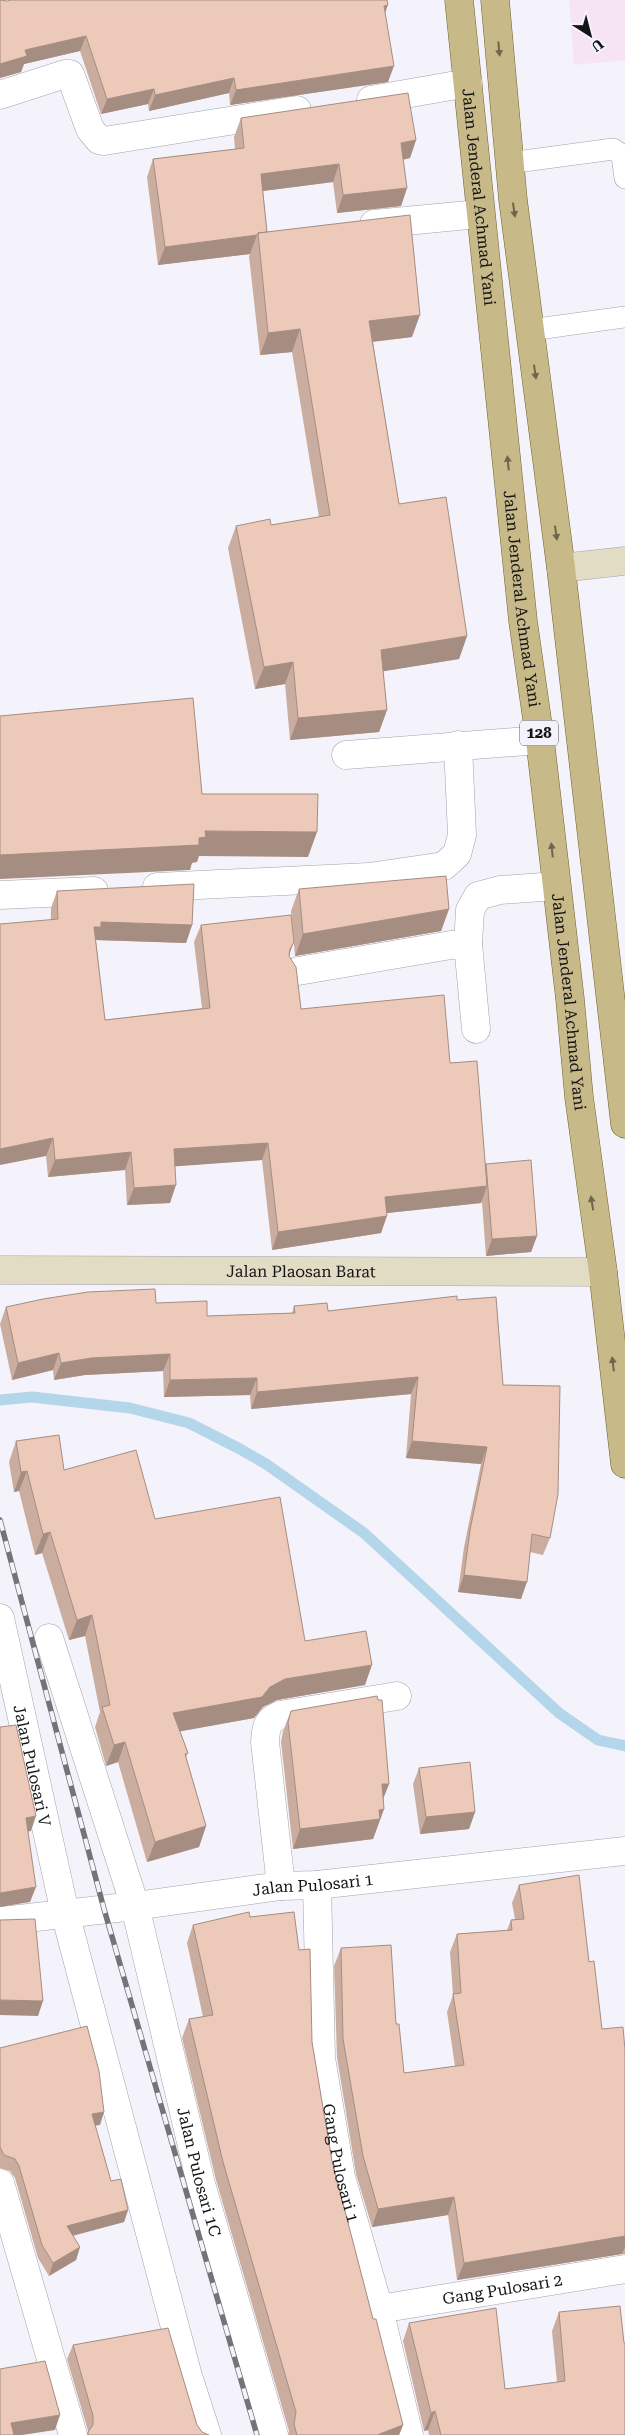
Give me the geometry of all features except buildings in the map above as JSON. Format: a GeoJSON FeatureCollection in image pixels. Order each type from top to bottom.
{"type":"FeatureCollection","features":[{"type":"Feature","properties":{"kind":"main road","name":"Jalan Jenderal Achmad Yani"},"geometry":{"type":"LineString","coordinates":[[458,0],[523,621],[540,740],[587,1169],[603,1272],[625,1464]]}},
{"type":"Feature","properties":{"kind":"main road","name":"Jalan Jenderal Achmad Yani"},"geometry":{"type":"LineString","coordinates":[[495,0],[509,163],[542,328],[561,568],[625,1124]]}},
{"type":"Feature","properties":{"kind":"street"},"geometry":{"type":"LineString","coordinates":[[0,1],[6,0]]}},
{"type":"Feature","properties":{"kind":"street"},"geometry":{"type":"LineString","coordinates":[[0,95],[70,74],[90,129],[99,140],[104,140],[419,93],[468,83]]}},
{"type":"Feature","properties":{"kind":"street"},"geometry":{"type":"LineString","coordinates":[[350,227],[479,214]]}},
{"type":"Feature","properties":{"kind":"street"},"geometry":{"type":"LineString","coordinates":[[561,568],[625,562]]}},
{"type":"Feature","properties":{"kind":"street"},"geometry":{"type":"LineString","coordinates":[[346,755],[540,740]]}},
{"type":"Feature","properties":{"kind":"street"},"geometry":{"type":"LineString","coordinates":[[0,895],[369,877],[444,866],[457,854],[462,835],[458,745]]}},
{"type":"Feature","properties":{"kind":"street"},"geometry":{"type":"LineString","coordinates":[[476,1029],[468,944],[470,910],[478,896],[500,890],[556,886]]}},
{"type":"Feature","properties":{"kind":"street"},"geometry":{"type":"LineString","coordinates":[[298,972],[450,945],[468,944]]}},
{"type":"Feature","properties":{"kind":"street","name":"Jalan Plaosan Barat"},"geometry":{"type":"LineString","coordinates":[[0,1270],[603,1272]]}},
{"type":"Feature","properties":{"kind":"street","name":"Jalan Pulosari V"},"geometry":{"type":"LineString","coordinates":[[0,1618],[65,1913],[188,2376],[207,2435]]}},
{"type":"Feature","properties":{"kind":"street","name":"Jalan Pulosari 1C"},"geometry":{"type":"LineString","coordinates":[[49,1638],[135,1906],[201,2184],[274,2435]]}},
{"type":"Feature","properties":{"kind":"street"},"geometry":{"type":"LineString","coordinates":[[281,1886],[265,1742],[266,1726],[270,1720],[280,1716],[397,1696]]}},
{"type":"Feature","properties":{"kind":"street","name":"Jalan Pulosari 1"},"geometry":{"type":"LineString","coordinates":[[0,1921],[135,1906],[281,1886],[317,1885],[625,1851]]}},
{"type":"Feature","properties":{"kind":"street","name":"Gang Pulosari 1"},"geometry":{"type":"LineString","coordinates":[[317,1885],[321,2058],[341,2177],[379,2309],[409,2435]]}},
{"type":"Feature","properties":{"kind":"street"},"geometry":{"type":"LineString","coordinates":[[0,2183],[73,2435]]}},
{"type":"Feature","properties":{"kind":"street","name":"Gang Pulosari 2"},"geometry":{"type":"LineString","coordinates":[[379,2309],[625,2269]]}},
{"type":"Feature","properties":{"kind":"lane"},"geometry":{"type":"LineString","coordinates":[[509,163],[613,149],[622,155],[625,178]]}},
{"type":"Feature","properties":{"kind":"lane"},"geometry":{"type":"LineString","coordinates":[[542,328],[622,317]]}},
{"type":"Feature","properties":{"kind":"shaded area"},"geometry":{"type":"Polygon","coordinates":[[[569,0],[625,0],[625,60],[574,65],[569,0]]]}},
{"type":"Feature","properties":{"kind":"waterway"},"geometry":{"type":"LineString","coordinates":[[0,1400],[32,1397],[130,1408],[189,1423],[240,1449],[266,1464],[364,1533],[559,1713],[598,1740],[625,1746]]}},
{"type":"Feature","properties":{"kind":"railway"},"geometry":{"type":"LineString","coordinates":[[0,1520],[104,1909],[257,2435]]}}]}
